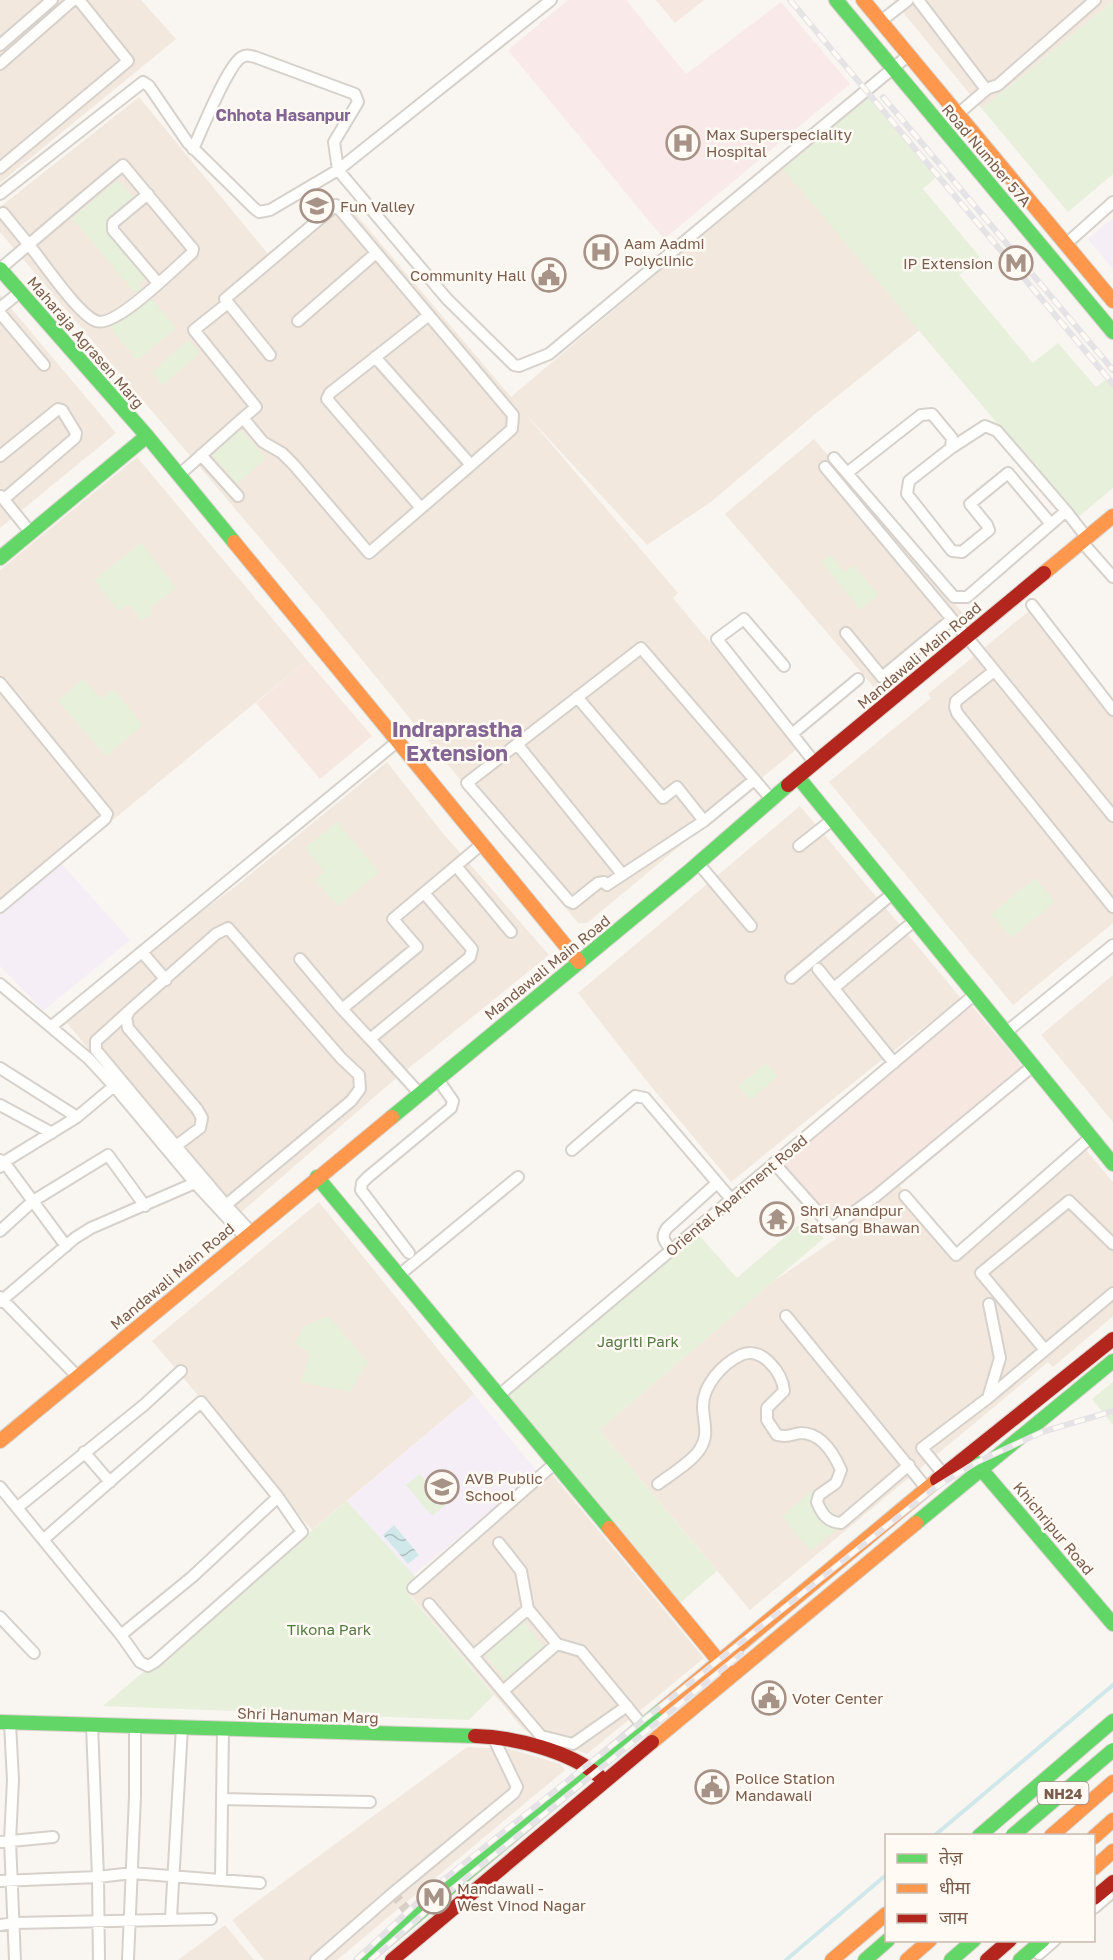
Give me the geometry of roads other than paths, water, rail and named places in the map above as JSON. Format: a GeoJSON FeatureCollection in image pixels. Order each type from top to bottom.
{"type":"FeatureCollection","features":[{"type":"Feature","properties":{"kind":"main road","name":"Road Number 57A"},"geometry":{"type":"LineString","coordinates":[[836,0],[1113,332]]}},
{"type":"Feature","properties":{"kind":"main road","name":"Road Number 57A"},"geometry":{"type":"LineString","coordinates":[[863,0],[1113,301]]}},
{"type":"Feature","properties":{"kind":"main road","name":"Maharaja Agrasen Marg"},"geometry":{"type":"LineString","coordinates":[[0,269],[179,474],[579,962]]}},
{"type":"Feature","properties":{"kind":"main road"},"geometry":{"type":"LineString","coordinates":[[0,558],[147,436]]}},
{"type":"Feature","properties":{"kind":"main road","name":"Mandawali Main Road"},"geometry":{"type":"LineString","coordinates":[[0,1441],[1113,516]]}},
{"type":"Feature","properties":{"kind":"main road"},"geometry":{"type":"LineString","coordinates":[[798,777],[1113,1164]]}},
{"type":"Feature","properties":{"kind":"main road"},"geometry":{"type":"LineString","coordinates":[[317,1177],[731,1677]]}},
{"type":"Feature","properties":{"kind":"main road"},"geometry":{"type":"LineString","coordinates":[[363,1960],[967,1455],[1113,1339]]}},
{"type":"Feature","properties":{"kind":"main road"},"geometry":{"type":"LineString","coordinates":[[392,1960],[1113,1361]]}},
{"type":"Feature","properties":{"kind":"main road","name":"Khichripur Road"},"geometry":{"type":"LineString","coordinates":[[967,1455],[982,1468],[1113,1623]]}},
{"type":"Feature","properties":{"kind":"main road"},"geometry":{"type":"LineString","coordinates":[[981,1834],[1113,1721]]}},
{"type":"Feature","properties":{"kind":"main road","name":"Shri Hanuman Marg"},"geometry":{"type":"LineString","coordinates":[[5,1723],[493,1737],[577,1761],[592,1769],[604,1782]]}},
{"type":"Feature","properties":{"kind":"main road"},"geometry":{"type":"LineString","coordinates":[[1092,1740],[1113,1752]]}},
{"type":"Feature","properties":{"kind":"main road","name":"NH24"},"geometry":{"type":"LineString","coordinates":[[1014,1834],[1113,1752]]}},
{"type":"Feature","properties":{"kind":"main road"},"geometry":{"type":"LineString","coordinates":[[1053,1834],[1113,1782]]}},
{"type":"Feature","properties":{"kind":"main road"},"geometry":{"type":"LineString","coordinates":[[1095,1836],[1113,1821]]}},
{"type":"Feature","properties":{"kind":"main road"},"geometry":{"type":"LineString","coordinates":[[1095,1867],[1113,1851]]}},
{"type":"Feature","properties":{"kind":"main road"},"geometry":{"type":"LineString","coordinates":[[457,1881],[469,1895]]}},
{"type":"Feature","properties":{"kind":"main road"},"geometry":{"type":"LineString","coordinates":[[1095,1897],[1113,1882]]}},
{"type":"Feature","properties":{"kind":"main road"},"geometry":{"type":"LineString","coordinates":[[832,1960],[885,1915]]}},
{"type":"Feature","properties":{"kind":"main road"},"geometry":{"type":"LineString","coordinates":[[866,1960],[887,1942]]}},
{"type":"Feature","properties":{"kind":"main road"},"geometry":{"type":"LineString","coordinates":[[907,1960],[929,1942]]}},
{"type":"Feature","properties":{"kind":"main road"},"geometry":{"type":"LineString","coordinates":[[951,1960],[973,1942]]}},
{"type":"Feature","properties":{"kind":"main road"},"geometry":{"type":"LineString","coordinates":[[987,1960],[1009,1942]]}},
{"type":"Feature","properties":{"kind":"main road"},"geometry":{"type":"LineString","coordinates":[[1020,1960],[1042,1942]]}},
{"type":"Feature","properties":{"kind":"street"},"geometry":{"type":"LineString","coordinates":[[0,45],[52,0]]}},
{"type":"Feature","properties":{"kind":"street"},"geometry":{"type":"LineString","coordinates":[[0,64],[73,0]]}},
{"type":"Feature","properties":{"kind":"street"},"geometry":{"type":"LineString","coordinates":[[0,168],[128,61],[79,0]]}},
{"type":"Feature","properties":{"kind":"street"},"geometry":{"type":"LineString","coordinates":[[0,194],[143,82],[149,86],[193,149],[255,209],[260,212],[270,210],[338,170],[551,0]]}},
{"type":"Feature","properties":{"kind":"street"},"geometry":{"type":"LineString","coordinates":[[880,21],[908,0]]}},
{"type":"Feature","properties":{"kind":"street"},"geometry":{"type":"LineString","coordinates":[[918,0],[988,88]]}},
{"type":"Feature","properties":{"kind":"street"},"geometry":{"type":"LineString","coordinates":[[958,114],[988,88],[998,85],[1095,0]]}},
{"type":"Feature","properties":{"kind":"street"},"geometry":{"type":"LineString","coordinates":[[193,149],[230,71],[238,60],[248,55],[355,94],[358,102],[334,142],[338,170],[447,299],[514,365],[519,366],[549,354],[909,55]]}},
{"type":"Feature","properties":{"kind":"street"},"geometry":{"type":"LineString","coordinates":[[0,269],[29,245],[123,165],[193,249],[192,253],[135,306],[105,322],[97,321],[79,307],[29,245],[3,213]]}},
{"type":"Feature","properties":{"kind":"street"},"geometry":{"type":"LineString","coordinates":[[147,194],[113,223],[112,227],[158,283]]}},
{"type":"Feature","properties":{"kind":"street"},"geometry":{"type":"LineString","coordinates":[[1066,244],[1113,202]]}},
{"type":"Feature","properties":{"kind":"street"},"geometry":{"type":"LineString","coordinates":[[243,418],[263,442],[282,453],[294,465],[369,553],[512,429],[513,415],[336,205],[225,299],[270,355]]}},
{"type":"Feature","properties":{"kind":"street"},"geometry":{"type":"LineString","coordinates":[[298,321],[376,253]]}},
{"type":"Feature","properties":{"kind":"street"},"geometry":{"type":"LineString","coordinates":[[0,308],[20,292]]}},
{"type":"Feature","properties":{"kind":"street"},"geometry":{"type":"LineString","coordinates":[[179,474],[256,407],[194,330],[228,303]]}},
{"type":"Feature","properties":{"kind":"street"},"geometry":{"type":"LineString","coordinates":[[0,313],[44,365]]}},
{"type":"Feature","properties":{"kind":"street"},"geometry":{"type":"LineString","coordinates":[[422,508],[327,399],[330,393],[429,315]]}},
{"type":"Feature","properties":{"kind":"street"},"geometry":{"type":"LineString","coordinates":[[375,357],[471,465]]}},
{"type":"Feature","properties":{"kind":"street"},"geometry":{"type":"LineString","coordinates":[[0,456],[58,409],[62,410],[76,433],[75,438],[2,497],[31,533]]}},
{"type":"Feature","properties":{"kind":"street"},"geometry":{"type":"LineString","coordinates":[[847,473],[921,414],[932,414],[952,438],[951,448]]}},
{"type":"Feature","properties":{"kind":"street"},"geometry":{"type":"LineString","coordinates":[[1050,524],[1008,473],[970,504],[989,530],[962,552],[952,551],[907,494],[909,481],[951,448],[985,426],[996,431],[1066,511],[1113,577]]}},
{"type":"Feature","properties":{"kind":"street"},"geometry":{"type":"LineString","coordinates":[[201,455],[238,496]]}},
{"type":"Feature","properties":{"kind":"street"},"geometry":{"type":"LineString","coordinates":[[834,458],[954,597],[967,597],[1066,511]]}},
{"type":"Feature","properties":{"kind":"street"},"geometry":{"type":"LineString","coordinates":[[825,467],[1113,816]]}},
{"type":"Feature","properties":{"kind":"street"},"geometry":{"type":"LineString","coordinates":[[1032,605],[1113,710]]}},
{"type":"Feature","properties":{"kind":"street"},"geometry":{"type":"LineString","coordinates":[[784,666],[744,619],[717,639],[815,763]]}},
{"type":"Feature","properties":{"kind":"street"},"geometry":{"type":"LineString","coordinates":[[846,633],[882,677],[952,619]]}},
{"type":"Feature","properties":{"kind":"street"},"geometry":{"type":"LineString","coordinates":[[754,780],[704,821],[607,885],[604,882],[598,883],[573,903],[467,783],[641,648],[772,800]]}},
{"type":"Feature","properties":{"kind":"street"},"geometry":{"type":"LineString","coordinates":[[994,671],[956,701],[957,713],[1113,907]]}},
{"type":"Feature","properties":{"kind":"street"},"geometry":{"type":"LineString","coordinates":[[792,734],[858,679]]}},
{"type":"Feature","properties":{"kind":"street"},"geometry":{"type":"LineString","coordinates":[[0,683],[107,814],[105,819],[0,907]]}},
{"type":"Feature","properties":{"kind":"street"},"geometry":{"type":"LineString","coordinates":[[577,697],[663,798],[677,787],[704,821]]}},
{"type":"Feature","properties":{"kind":"street"},"geometry":{"type":"LineString","coordinates":[[52,1026],[398,741]]}},
{"type":"Feature","properties":{"kind":"street"},"geometry":{"type":"LineString","coordinates":[[517,744],[622,874]]}},
{"type":"Feature","properties":{"kind":"street"},"geometry":{"type":"LineString","coordinates":[[799,846],[832,820]]}},
{"type":"Feature","properties":{"kind":"street"},"geometry":{"type":"LineString","coordinates":[[342,1009],[417,947],[393,919],[483,844]]}},
{"type":"Feature","properties":{"kind":"street"},"geometry":{"type":"LineString","coordinates":[[698,863],[752,926]]}},
{"type":"Feature","properties":{"kind":"street"},"geometry":{"type":"LineString","coordinates":[[456,866],[511,932]]}},
{"type":"Feature","properties":{"kind":"street"},"geometry":{"type":"LineString","coordinates":[[370,1039],[470,957],[472,950],[424,893]]}},
{"type":"Feature","properties":{"kind":"street"},"geometry":{"type":"LineString","coordinates":[[791,978],[892,894]]}},
{"type":"Feature","properties":{"kind":"street"},"geometry":{"type":"LineString","coordinates":[[834,988],[914,921]]}},
{"type":"Feature","properties":{"kind":"street"},"geometry":{"type":"LineString","coordinates":[[226,1205],[351,1101],[360,1089],[359,1075],[341,1058],[228,928],[216,934],[96,1041],[96,1050],[226,1205],[248,1235]]}},
{"type":"Feature","properties":{"kind":"street"},"geometry":{"type":"LineString","coordinates":[[1005,1033],[1113,945]]}},
{"type":"Feature","properties":{"kind":"street"},"geometry":{"type":"LineString","coordinates":[[142,952],[166,980]]}},
{"type":"Feature","properties":{"kind":"street"},"geometry":{"type":"LineString","coordinates":[[300,959],[419,1093]]}},
{"type":"Feature","properties":{"kind":"street"},"geometry":{"type":"LineString","coordinates":[[818,969],[894,1063]]}},
{"type":"Feature","properties":{"kind":"street"},"geometry":{"type":"LineString","coordinates":[[0,984],[89,1059],[195,1183],[248,1235]]}},
{"type":"Feature","properties":{"kind":"street","name":"Oriental Apartment Road"},"geometry":{"type":"LineString","coordinates":[[498,1396],[974,995]]}},
{"type":"Feature","properties":{"kind":"street"},"geometry":{"type":"LineString","coordinates":[[130,1010],[126,1017],[128,1028],[202,1118],[200,1128],[176,1146]]}},
{"type":"Feature","properties":{"kind":"street"},"geometry":{"type":"LineString","coordinates":[[774,1163],[832,1228],[876,1196],[1034,1065]]}},
{"type":"Feature","properties":{"kind":"street"},"geometry":{"type":"LineString","coordinates":[[0,1068],[77,1116]]}},
{"type":"Feature","properties":{"kind":"street"},"geometry":{"type":"LineString","coordinates":[[409,1253],[360,1190],[362,1183],[368,1177],[451,1108],[453,1101],[437,1078]]}},
{"type":"Feature","properties":{"kind":"street"},"geometry":{"type":"LineString","coordinates":[[66,1246],[1,1163],[77,1116],[114,1086]]}},
{"type":"Feature","properties":{"kind":"street"},"geometry":{"type":"LineString","coordinates":[[572,1150],[635,1096],[645,1098],[731,1199]]}},
{"type":"Feature","properties":{"kind":"street"},"geometry":{"type":"LineString","coordinates":[[0,1105],[52,1133]]}},
{"type":"Feature","properties":{"kind":"street"},"geometry":{"type":"LineString","coordinates":[[905,1196],[956,1255],[1091,1137]]}},
{"type":"Feature","properties":{"kind":"street"},"geometry":{"type":"LineString","coordinates":[[0,1231],[33,1201],[108,1155],[145,1206]]}},
{"type":"Feature","properties":{"kind":"street"},"geometry":{"type":"LineString","coordinates":[[398,1276],[518,1178]]}},
{"type":"Feature","properties":{"kind":"street"},"geometry":{"type":"LineString","coordinates":[[76,1376],[1,1300],[91,1228],[195,1183]]}},
{"type":"Feature","properties":{"kind":"street"},"geometry":{"type":"LineString","coordinates":[[671,1250],[663,1239],[667,1228],[717,1183]]}},
{"type":"Feature","properties":{"kind":"street"},"geometry":{"type":"LineString","coordinates":[[1045,1350],[981,1273],[1069,1201],[1113,1244]]}},
{"type":"Feature","properties":{"kind":"street"},"geometry":{"type":"LineString","coordinates":[[944,1475],[922,1448],[987,1398],[1113,1293]]}},
{"type":"Feature","properties":{"kind":"street"},"geometry":{"type":"LineString","coordinates":[[987,1398],[1000,1358],[989,1304]]}},
{"type":"Feature","properties":{"kind":"street"},"geometry":{"type":"LineString","coordinates":[[786,1316],[927,1489]]}},
{"type":"Feature","properties":{"kind":"street"},"geometry":{"type":"LineString","coordinates":[[658,1484],[698,1452],[704,1442],[706,1431],[703,1406],[706,1391],[715,1376],[732,1359],[746,1353],[763,1356],[775,1368],[783,1381],[784,1391],[767,1408],[767,1420],[777,1435],[786,1437],[802,1433],[819,1439],[834,1454],[841,1470],[836,1483],[819,1495],[817,1502],[825,1517],[832,1522],[841,1523],[909,1465]]}},
{"type":"Feature","properties":{"kind":"street"},"geometry":{"type":"LineString","coordinates":[[18,1507],[144,1405],[181,1371]]}},
{"type":"Feature","properties":{"kind":"street"},"geometry":{"type":"LineString","coordinates":[[0,1486],[121,1635],[140,1662],[148,1666],[302,1532],[278,1497],[201,1402],[44,1539]]}},
{"type":"Feature","properties":{"kind":"street"},"geometry":{"type":"LineString","coordinates":[[84,1452],[110,1482]]}},
{"type":"Feature","properties":{"kind":"street"},"geometry":{"type":"LineString","coordinates":[[413,1588],[554,1464]]}},
{"type":"Feature","properties":{"kind":"street"},"geometry":{"type":"LineString","coordinates":[[121,1635],[192,1577],[278,1497]]}},
{"type":"Feature","properties":{"kind":"street"},"geometry":{"type":"LineString","coordinates":[[499,1543],[521,1571],[528,1609],[557,1644],[581,1651],[643,1726]]}},
{"type":"Feature","properties":{"kind":"street"},"geometry":{"type":"LineString","coordinates":[[429,1604],[541,1736],[573,1744],[627,1706]]}},
{"type":"Feature","properties":{"kind":"street"},"geometry":{"type":"LineString","coordinates":[[473,1656],[528,1609]]}},
{"type":"Feature","properties":{"kind":"street"},"geometry":{"type":"LineString","coordinates":[[0,1617],[34,1653]]}},
{"type":"Feature","properties":{"kind":"street"},"geometry":{"type":"LineString","coordinates":[[503,1691],[557,1644]]}},
{"type":"Feature","properties":{"kind":"street"},"geometry":{"type":"LineString","coordinates":[[5,1723],[13,1780],[6,1803],[5,1841],[13,1880],[15,1960]]}},
{"type":"Feature","properties":{"kind":"street"},"geometry":{"type":"LineString","coordinates":[[92,1725],[99,1960]]}},
{"type":"Feature","properties":{"kind":"street"},"geometry":{"type":"LineString","coordinates":[[128,1960],[135,1726]]}},
{"type":"Feature","properties":{"kind":"street"},"geometry":{"type":"LineString","coordinates":[[171,1918],[182,1728]]}},
{"type":"Feature","properties":{"kind":"street"},"geometry":{"type":"LineString","coordinates":[[221,1879],[223,1729]]}},
{"type":"Feature","properties":{"kind":"street"},"geometry":{"type":"LineString","coordinates":[[316,1960],[514,1793],[517,1787],[493,1737]]}},
{"type":"Feature","properties":{"kind":"street"},"geometry":{"type":"LineString","coordinates":[[0,1781],[13,1780]]}},
{"type":"Feature","properties":{"kind":"street"},"geometry":{"type":"LineString","coordinates":[[222,1799],[370,1802]]}},
{"type":"Feature","properties":{"kind":"street"},"geometry":{"type":"LineString","coordinates":[[5,1841],[53,1837]]}},
{"type":"Feature","properties":{"kind":"street"},"geometry":{"type":"LineString","coordinates":[[0,1881],[98,1877],[132,1873],[260,1883]]}},
{"type":"Feature","properties":{"kind":"street"},"geometry":{"type":"LineString","coordinates":[[1095,1907],[1113,1892]]}},
{"type":"Feature","properties":{"kind":"street"},"geometry":{"type":"LineString","coordinates":[[0,1925],[211,1918]]}},
{"type":"Feature","properties":{"kind":"street"},"geometry":{"type":"LineString","coordinates":[[1031,1960],[1054,1942]]}},
{"type":"Feature","properties":{"kind":"water"},"geometry":{"type":"Polygon","coordinates":[[[394,1525],[419,1555],[408,1564],[383,1535],[394,1525]]]}},
{"type":"Feature","properties":{"kind":"waterway"},"geometry":{"type":"LineString","coordinates":[[936,1834],[1113,1685]]}},
{"type":"Feature","properties":{"kind":"waterway"},"geometry":{"type":"LineString","coordinates":[[786,1960],[885,1876]]}},
{"type":"Feature","properties":{"kind":"tunnel"},"geometry":{"type":"LineString","coordinates":[[393,1893],[413,1918]]}},
{"type":"Feature","properties":{"kind":"railway"},"geometry":{"type":"LineString","coordinates":[[790,0],[1113,384]]}},
{"type":"Feature","properties":{"kind":"railway"},"geometry":{"type":"LineString","coordinates":[[883,97],[1113,370]]}},
{"type":"Feature","properties":{"kind":"railway"},"geometry":{"type":"LineString","coordinates":[[356,1960],[432,1889],[933,1489],[977,1462],[1042,1432],[1113,1411]]}},
{"type":"Feature","properties":{"kind":"railway"},"geometry":{"type":"LineString","coordinates":[[371,1960],[440,1899],[741,1654]]}},
{"type":"Feature","properties":{"kind":"place","name":"Max Superspeciality Hospital"},"geometry":{"type":"Point","coordinates":[683,143]}},
{"type":"Feature","properties":{"kind":"place","name":"Fun Valley"},"geometry":{"type":"Point","coordinates":[317,206]}},
{"type":"Feature","properties":{"kind":"place","name":"Aam Aadmi Polyclinic"},"geometry":{"type":"Point","coordinates":[601,252]}},
{"type":"Feature","properties":{"kind":"place","name":"IP Extension"},"geometry":{"type":"Point","coordinates":[1016,263]}},
{"type":"Feature","properties":{"kind":"place","name":"Community Hall"},"geometry":{"type":"Point","coordinates":[549,275]}},
{"type":"Feature","properties":{"kind":"place","name":"Shri Anandpur Satsang Bhawan"},"geometry":{"type":"Point","coordinates":[777,1219]}},
{"type":"Feature","properties":{"kind":"place","name":"AVB Public School"},"geometry":{"type":"Point","coordinates":[442,1487]}},
{"type":"Feature","properties":{"kind":"place","name":"Voter Center"},"geometry":{"type":"Point","coordinates":[769,1698]}},
{"type":"Feature","properties":{"kind":"place","name":"Police Station Mandawali"},"geometry":{"type":"Point","coordinates":[712,1787]}},
{"type":"Feature","properties":{"kind":"place","name":"Mandawali - West Vinod Nagar"},"geometry":{"type":"Point","coordinates":[434,1897]}},
{"type":"Feature","properties":{"kind":"district","name":"Chhota Hasanpur"},"geometry":{"type":"Point","coordinates":[283,115]}},
{"type":"Feature","properties":{"kind":"district","name":"Indraprastha Extension"},"geometry":{"type":"Point","coordinates":[457,741]}},
{"type":"Feature","properties":{"kind":"park label","name":"Jagriti Park"},"geometry":{"type":"Point","coordinates":[638,1341]}},
{"type":"Feature","properties":{"kind":"park label","name":"Tikona Park"},"geometry":{"type":"Point","coordinates":[329,1629]}}]}
